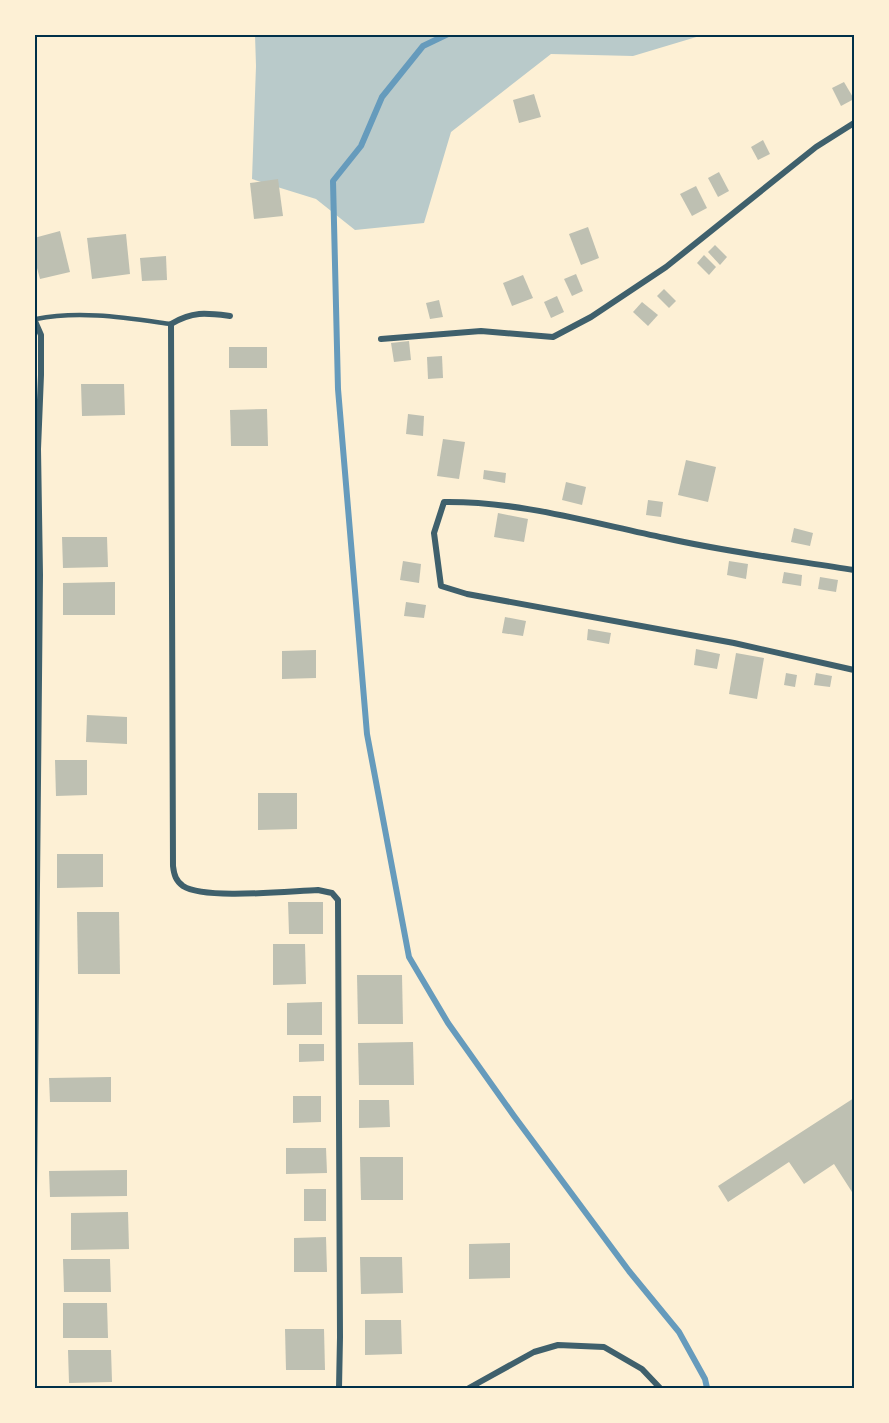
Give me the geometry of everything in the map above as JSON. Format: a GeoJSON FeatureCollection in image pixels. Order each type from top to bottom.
{"type":"FeatureCollection","features":[{"type":"Feature","properties":{"kind":"street"},"geometry":{"type":"LineString","coordinates":[[381,339],[481,331],[553,336],[591,317],[666,267],[816,147],[855,123]]}},
{"type":"Feature","properties":{"kind":"street"},"geometry":{"type":"LineString","coordinates":[[230,316],[206,313],[185,316],[171,324],[172,838],[175,877],[182,886],[205,893],[318,891],[332,893],[338,900],[339,1389]]}},
{"type":"Feature","properties":{"kind":"street"},"geometry":{"type":"LineString","coordinates":[[34,1194],[40,575],[38,449],[42,375],[41,336],[35,319]]}},
{"type":"Feature","properties":{"kind":"street"},"geometry":{"type":"LineString","coordinates":[[855,570],[668,539],[553,513],[470,502],[444,502],[434,532],[441,586],[467,594],[734,643],[855,669]]}},
{"type":"Feature","properties":{"kind":"street"},"geometry":{"type":"LineString","coordinates":[[469,1389],[534,1352],[558,1345],[604,1347],[642,1369],[660,1389]]}},
{"type":"Feature","properties":{"kind":"lane"},"geometry":{"type":"LineString","coordinates":[[35,319],[56,315],[128,318],[171,324]]}},
{"type":"Feature","properties":{"kind":"shaded area"},"geometry":{"type":"Polygon","coordinates":[[[255,35],[703,35],[633,56],[551,54],[451,132],[424,223],[355,230],[316,199],[252,179],[255,35]]]}},
{"type":"Feature","properties":{"kind":"building"},"geometry":{"type":"Polygon","coordinates":[[[844,82],[854,99],[841,106],[832,88],[844,82]]]}},
{"type":"Feature","properties":{"kind":"building"},"geometry":{"type":"Polygon","coordinates":[[[534,94],[541,117],[519,123],[513,100],[534,94]]]}},
{"type":"Feature","properties":{"kind":"building"},"geometry":{"type":"Polygon","coordinates":[[[763,140],[770,154],[758,160],[751,147],[763,140]]]}},
{"type":"Feature","properties":{"kind":"building"},"geometry":{"type":"Polygon","coordinates":[[[719,172],[729,191],[718,197],[708,178],[719,172]]]}},
{"type":"Feature","properties":{"kind":"building"},"geometry":{"type":"Polygon","coordinates":[[[278,179],[283,216],[254,219],[250,183],[278,179]]]}},
{"type":"Feature","properties":{"kind":"building"},"geometry":{"type":"Polygon","coordinates":[[[696,186],[707,208],[692,216],[680,194],[696,186]]]}},
{"type":"Feature","properties":{"kind":"building"},"geometry":{"type":"Polygon","coordinates":[[[588,227],[599,258],[581,265],[569,234],[588,227]]]}},
{"type":"Feature","properties":{"kind":"building"},"geometry":{"type":"Polygon","coordinates":[[[60,231],[70,272],[40,279],[34,257],[34,238],[60,231]]]}},
{"type":"Feature","properties":{"kind":"building"},"geometry":{"type":"Polygon","coordinates":[[[126,234],[130,274],[92,279],[87,238],[126,234]]]}},
{"type":"Feature","properties":{"kind":"building"},"geometry":{"type":"Polygon","coordinates":[[[715,245],[727,257],[720,265],[708,252],[715,245]]]}},
{"type":"Feature","properties":{"kind":"building"},"geometry":{"type":"Polygon","coordinates":[[[704,255],[716,267],[709,275],[697,263],[704,255]]]}},
{"type":"Feature","properties":{"kind":"building"},"geometry":{"type":"Polygon","coordinates":[[[166,256],[167,280],[142,281],[140,258],[166,256]]]}},
{"type":"Feature","properties":{"kind":"building"},"geometry":{"type":"Polygon","coordinates":[[[576,274],[583,291],[572,296],[564,279],[576,274]]]}},
{"type":"Feature","properties":{"kind":"building"},"geometry":{"type":"Polygon","coordinates":[[[523,275],[533,298],[512,306],[503,283],[523,275]]]}},
{"type":"Feature","properties":{"kind":"building"},"geometry":{"type":"Polygon","coordinates":[[[664,289],[676,301],[669,308],[657,296],[664,289]]]}},
{"type":"Feature","properties":{"kind":"building"},"geometry":{"type":"Polygon","coordinates":[[[557,296],[564,312],[551,318],[544,302],[557,296]]]}},
{"type":"Feature","properties":{"kind":"building"},"geometry":{"type":"Polygon","coordinates":[[[439,300],[443,317],[430,319],[426,303],[439,300]]]}},
{"type":"Feature","properties":{"kind":"building"},"geometry":{"type":"Polygon","coordinates":[[[642,302],[658,315],[648,326],[633,312],[642,302]]]}},
{"type":"Feature","properties":{"kind":"building"},"geometry":{"type":"Polygon","coordinates":[[[409,341],[411,360],[394,362],[391,343],[409,341]]]}},
{"type":"Feature","properties":{"kind":"building"},"geometry":{"type":"Polygon","coordinates":[[[229,347],[267,347],[267,368],[229,368],[229,347]]]}},
{"type":"Feature","properties":{"kind":"building"},"geometry":{"type":"Polygon","coordinates":[[[442,356],[443,378],[428,379],[427,357],[442,356]]]}},
{"type":"Feature","properties":{"kind":"building"},"geometry":{"type":"Polygon","coordinates":[[[81,384],[124,384],[125,415],[82,416],[81,384]]]}},
{"type":"Feature","properties":{"kind":"building"},"geometry":{"type":"Polygon","coordinates":[[[267,409],[268,446],[231,446],[230,410],[267,409]]]}},
{"type":"Feature","properties":{"kind":"building"},"geometry":{"type":"Polygon","coordinates":[[[408,414],[424,416],[423,436],[406,434],[408,414]]]}},
{"type":"Feature","properties":{"kind":"building"},"geometry":{"type":"Polygon","coordinates":[[[443,439],[465,442],[459,479],[437,476],[443,439]]]}},
{"type":"Feature","properties":{"kind":"building"},"geometry":{"type":"Polygon","coordinates":[[[686,460],[716,467],[708,502],[678,495],[686,460]]]}},
{"type":"Feature","properties":{"kind":"building"},"geometry":{"type":"Polygon","coordinates":[[[484,470],[506,473],[505,483],[483,479],[484,470]]]}},
{"type":"Feature","properties":{"kind":"building"},"geometry":{"type":"Polygon","coordinates":[[[566,482],[586,487],[582,505],[562,500],[566,482]]]}},
{"type":"Feature","properties":{"kind":"building"},"geometry":{"type":"Polygon","coordinates":[[[648,500],[663,502],[661,517],[646,515],[648,500]]]}},
{"type":"Feature","properties":{"kind":"building"},"geometry":{"type":"Polygon","coordinates":[[[498,513],[528,519],[524,542],[494,537],[498,513]]]}},
{"type":"Feature","properties":{"kind":"building"},"geometry":{"type":"Polygon","coordinates":[[[794,528],[813,533],[810,546],[791,542],[794,528]]]}},
{"type":"Feature","properties":{"kind":"building"},"geometry":{"type":"Polygon","coordinates":[[[62,537],[107,537],[108,567],[63,568],[62,537]]]}},
{"type":"Feature","properties":{"kind":"building"},"geometry":{"type":"Polygon","coordinates":[[[403,561],[421,564],[419,583],[400,580],[403,561]]]}},
{"type":"Feature","properties":{"kind":"building"},"geometry":{"type":"Polygon","coordinates":[[[729,561],[748,564],[746,579],[727,575],[729,561]]]}},
{"type":"Feature","properties":{"kind":"building"},"geometry":{"type":"Polygon","coordinates":[[[784,572],[802,575],[801,586],[782,583],[784,572]]]}},
{"type":"Feature","properties":{"kind":"building"},"geometry":{"type":"Polygon","coordinates":[[[820,577],[838,580],[836,592],[818,589],[820,577]]]}},
{"type":"Feature","properties":{"kind":"building"},"geometry":{"type":"Polygon","coordinates":[[[115,582],[115,615],[63,615],[63,583],[115,582]]]}},
{"type":"Feature","properties":{"kind":"building"},"geometry":{"type":"Polygon","coordinates":[[[406,602],[426,605],[424,618],[404,616],[406,602]]]}},
{"type":"Feature","properties":{"kind":"building"},"geometry":{"type":"Polygon","coordinates":[[[505,617],[526,621],[523,636],[502,633],[505,617]]]}},
{"type":"Feature","properties":{"kind":"building"},"geometry":{"type":"Polygon","coordinates":[[[588,629],[611,633],[609,644],[587,640],[588,629]]]}},
{"type":"Feature","properties":{"kind":"building"},"geometry":{"type":"Polygon","coordinates":[[[696,649],[720,654],[717,669],[694,665],[696,649]]]}},
{"type":"Feature","properties":{"kind":"building"},"geometry":{"type":"Polygon","coordinates":[[[316,650],[316,678],[282,679],[282,651],[316,650]]]}},
{"type":"Feature","properties":{"kind":"building"},"geometry":{"type":"Polygon","coordinates":[[[736,653],[764,658],[757,699],[729,694],[736,653]]]}},
{"type":"Feature","properties":{"kind":"building"},"geometry":{"type":"Polygon","coordinates":[[[786,673],[797,675],[795,687],[784,685],[786,673]]]}},
{"type":"Feature","properties":{"kind":"building"},"geometry":{"type":"Polygon","coordinates":[[[816,673],[832,676],[830,687],[814,685],[816,673]]]}},
{"type":"Feature","properties":{"kind":"building"},"geometry":{"type":"Polygon","coordinates":[[[87,715],[127,717],[127,744],[86,742],[87,715]]]}},
{"type":"Feature","properties":{"kind":"building"},"geometry":{"type":"Polygon","coordinates":[[[55,760],[87,760],[87,795],[56,796],[55,760]]]}},
{"type":"Feature","properties":{"kind":"building"},"geometry":{"type":"Polygon","coordinates":[[[258,793],[297,793],[297,829],[258,830],[258,793]]]}},
{"type":"Feature","properties":{"kind":"building"},"geometry":{"type":"Polygon","coordinates":[[[57,854],[103,854],[103,887],[57,888],[57,854]]]}},
{"type":"Feature","properties":{"kind":"building"},"geometry":{"type":"Polygon","coordinates":[[[288,902],[323,902],[323,934],[289,934],[288,902]]]}},
{"type":"Feature","properties":{"kind":"building"},"geometry":{"type":"Polygon","coordinates":[[[77,912],[119,912],[120,974],[78,974],[77,912]]]}},
{"type":"Feature","properties":{"kind":"building"},"geometry":{"type":"Polygon","coordinates":[[[273,944],[305,944],[306,984],[273,985],[273,944]]]}},
{"type":"Feature","properties":{"kind":"building"},"geometry":{"type":"Polygon","coordinates":[[[357,975],[402,975],[403,1024],[358,1024],[357,975]]]}},
{"type":"Feature","properties":{"kind":"building"},"geometry":{"type":"Polygon","coordinates":[[[322,1002],[322,1035],[287,1035],[287,1003],[322,1002]]]}},
{"type":"Feature","properties":{"kind":"building"},"geometry":{"type":"Polygon","coordinates":[[[413,1042],[414,1085],[359,1085],[358,1043],[413,1042]]]}},
{"type":"Feature","properties":{"kind":"building"},"geometry":{"type":"Polygon","coordinates":[[[299,1044],[324,1044],[324,1061],[299,1062],[299,1044]]]}},
{"type":"Feature","properties":{"kind":"building"},"geometry":{"type":"Polygon","coordinates":[[[111,1077],[111,1102],[50,1102],[49,1078],[111,1077]]]}},
{"type":"Feature","properties":{"kind":"building"},"geometry":{"type":"Polygon","coordinates":[[[293,1096],[321,1096],[321,1122],[293,1123],[293,1096]]]}},
{"type":"Feature","properties":{"kind":"building"},"geometry":{"type":"Polygon","coordinates":[[[854,1098],[854,1191],[852,1192],[834,1164],[804,1184],[789,1162],[728,1202],[718,1186],[854,1098]]]}},
{"type":"Feature","properties":{"kind":"building"},"geometry":{"type":"Polygon","coordinates":[[[359,1100],[389,1100],[390,1127],[359,1128],[359,1100]]]}},
{"type":"Feature","properties":{"kind":"building"},"geometry":{"type":"Polygon","coordinates":[[[286,1148],[326,1148],[327,1173],[286,1174],[286,1148]]]}},
{"type":"Feature","properties":{"kind":"building"},"geometry":{"type":"Polygon","coordinates":[[[360,1157],[403,1157],[403,1200],[361,1200],[360,1157]]]}},
{"type":"Feature","properties":{"kind":"building"},"geometry":{"type":"Polygon","coordinates":[[[127,1170],[127,1196],[50,1197],[49,1171],[127,1170]]]}},
{"type":"Feature","properties":{"kind":"building"},"geometry":{"type":"Polygon","coordinates":[[[304,1189],[326,1189],[326,1221],[304,1221],[304,1189]]]}},
{"type":"Feature","properties":{"kind":"building"},"geometry":{"type":"Polygon","coordinates":[[[128,1212],[129,1249],[71,1250],[71,1213],[128,1212]]]}},
{"type":"Feature","properties":{"kind":"building"},"geometry":{"type":"Polygon","coordinates":[[[326,1237],[327,1272],[294,1272],[294,1238],[326,1237]]]}},
{"type":"Feature","properties":{"kind":"building"},"geometry":{"type":"Polygon","coordinates":[[[510,1243],[510,1278],[469,1279],[469,1244],[510,1243]]]}},
{"type":"Feature","properties":{"kind":"building"},"geometry":{"type":"Polygon","coordinates":[[[360,1257],[402,1257],[403,1293],[361,1294],[360,1257]]]}},
{"type":"Feature","properties":{"kind":"building"},"geometry":{"type":"Polygon","coordinates":[[[63,1259],[110,1259],[111,1292],[64,1292],[63,1259]]]}},
{"type":"Feature","properties":{"kind":"building"},"geometry":{"type":"Polygon","coordinates":[[[63,1303],[107,1303],[108,1338],[63,1338],[63,1303]]]}},
{"type":"Feature","properties":{"kind":"building"},"geometry":{"type":"Polygon","coordinates":[[[365,1320],[401,1320],[402,1354],[365,1355],[365,1320]]]}},
{"type":"Feature","properties":{"kind":"building"},"geometry":{"type":"Polygon","coordinates":[[[285,1329],[324,1329],[325,1370],[286,1370],[285,1329]]]}},
{"type":"Feature","properties":{"kind":"building"},"geometry":{"type":"Polygon","coordinates":[[[68,1350],[111,1350],[112,1382],[69,1383],[68,1350]]]}},
{"type":"Feature","properties":{"kind":"waterway"},"geometry":{"type":"LineString","coordinates":[[448,34],[423,46],[382,97],[361,146],[333,181],[338,389],[367,734],[409,957],[448,1023],[514,1116],[629,1271],[679,1332],[705,1379],[707,1388]]}}]}
